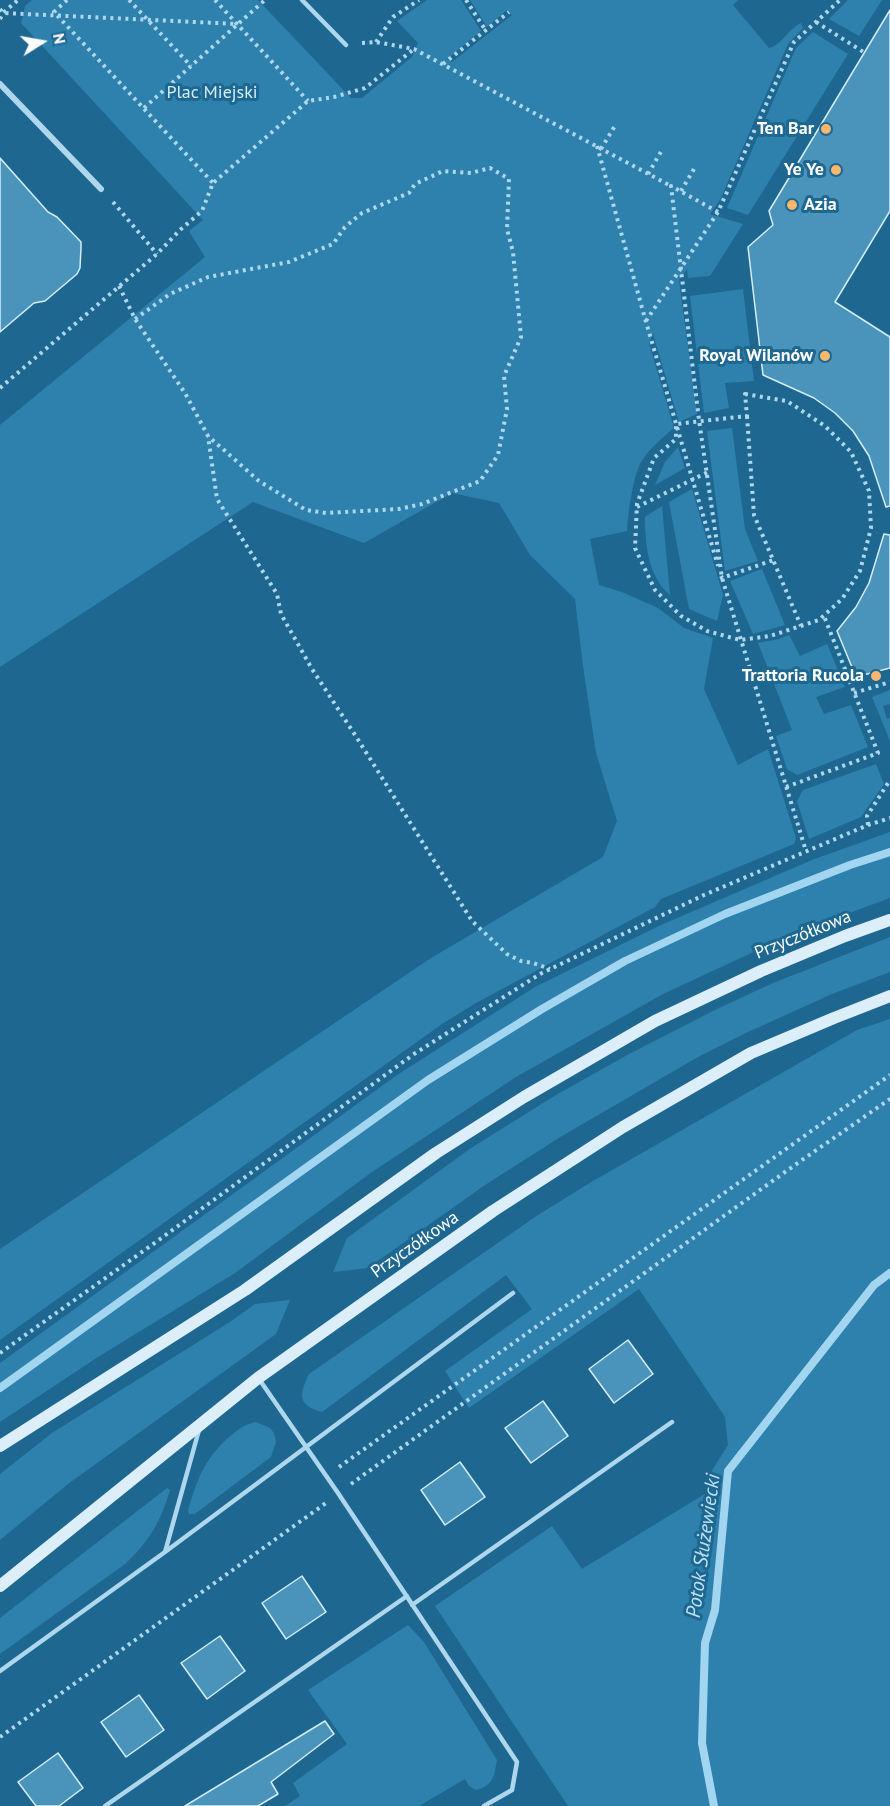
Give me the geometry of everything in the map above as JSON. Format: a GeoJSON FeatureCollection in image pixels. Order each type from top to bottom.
{"type":"FeatureCollection","features":[{"type":"Feature","properties":{"kind":"main road","name":"Przyczółkowa"},"geometry":{"type":"LineString","coordinates":[[0,1446],[245,1290],[436,1153],[524,1097],[655,1021],[760,971],[890,920]]}},
{"type":"Feature","properties":{"kind":"main road","name":"Przyczółkowa"},"geometry":{"type":"LineString","coordinates":[[0,1586],[258,1378],[493,1212],[622,1127],[751,1053],[890,996]]}},
{"type":"Feature","properties":{"kind":"street"},"geometry":{"type":"LineString","coordinates":[[0,84],[101,189]]}},
{"type":"Feature","properties":{"kind":"lane"},"geometry":{"type":"LineString","coordinates":[[302,0],[346,45]]}},
{"type":"Feature","properties":{"kind":"lane"},"geometry":{"type":"LineString","coordinates":[[0,1671],[165,1552],[513,1293]]}},
{"type":"Feature","properties":{"kind":"lane"},"geometry":{"type":"LineString","coordinates":[[258,1378],[339,1493],[517,1762],[512,1790],[484,1806]]}},
{"type":"Feature","properties":{"kind":"lane"},"geometry":{"type":"LineString","coordinates":[[412,1605],[672,1422]]}},
{"type":"Feature","properties":{"kind":"lane"},"geometry":{"type":"LineString","coordinates":[[165,1552],[200,1424]]}},
{"type":"Feature","properties":{"kind":"lane"},"geometry":{"type":"LineString","coordinates":[[105,1806],[407,1596]]}},
{"type":"Feature","properties":{"kind":"path"},"geometry":{"type":"LineString","coordinates":[[0,19],[2,11],[18,0]]}},
{"type":"Feature","properties":{"kind":"path"},"geometry":{"type":"LineString","coordinates":[[67,0],[54,12],[213,183]]}},
{"type":"Feature","properties":{"kind":"path"},"geometry":{"type":"LineString","coordinates":[[129,0],[191,66]]}},
{"type":"Feature","properties":{"kind":"path"},"geometry":{"type":"LineString","coordinates":[[215,0],[308,101]]}},
{"type":"Feature","properties":{"kind":"path"},"geometry":{"type":"LineString","coordinates":[[144,108],[266,0]]}},
{"type":"Feature","properties":{"kind":"path"},"geometry":{"type":"LineString","coordinates":[[376,42],[393,17],[419,0]]}},
{"type":"Feature","properties":{"kind":"path"},"geometry":{"type":"LineString","coordinates":[[466,0],[486,31]]}},
{"type":"Feature","properties":{"kind":"path"},"geometry":{"type":"LineString","coordinates":[[646,322],[718,212],[794,42],[840,0]]}},
{"type":"Feature","properties":{"kind":"path"},"geometry":{"type":"LineString","coordinates":[[2,11],[238,24]]}},
{"type":"Feature","properties":{"kind":"path"},"geometry":{"type":"LineString","coordinates":[[443,64],[509,12]]}},
{"type":"Feature","properties":{"kind":"path"},"geometry":{"type":"LineString","coordinates":[[816,22],[865,52]]}},
{"type":"Feature","properties":{"kind":"path"},"geometry":{"type":"LineString","coordinates":[[346,45],[376,42],[414,49],[718,212]]}},
{"type":"Feature","properties":{"kind":"path"},"geometry":{"type":"LineString","coordinates":[[0,388],[157,254],[202,211],[213,183],[308,101],[334,97],[365,88],[414,49]]}},
{"type":"Feature","properties":{"kind":"path"},"geometry":{"type":"LineString","coordinates":[[615,124],[599,147],[646,322],[692,479],[806,851]]}},
{"type":"Feature","properties":{"kind":"path"},"geometry":{"type":"LineString","coordinates":[[648,174],[662,150]]}},
{"type":"Feature","properties":{"kind":"path"},"geometry":{"type":"LineString","coordinates":[[135,319],[170,294],[208,277],[289,262],[333,244],[345,227],[362,213],[409,193],[415,184],[443,171],[471,173],[490,168],[509,179],[507,229],[513,252],[521,337],[504,376],[507,409],[498,455],[480,481],[422,504],[399,509],[326,513],[306,510],[259,481],[208,436]]}},
{"type":"Feature","properties":{"kind":"path"},"geometry":{"type":"LineString","coordinates":[[681,191],[694,169]]}},
{"type":"Feature","properties":{"kind":"path"},"geometry":{"type":"LineString","coordinates":[[671,186],[699,420],[722,578]]}},
{"type":"Feature","properties":{"kind":"path"},"geometry":{"type":"LineString","coordinates":[[101,189],[157,254]]}},
{"type":"Feature","properties":{"kind":"path"},"geometry":{"type":"LineString","coordinates":[[118,286],[135,319],[185,393],[208,436],[217,499],[277,594],[281,614],[312,669],[472,921],[507,954],[521,962],[533,963],[550,969]]}},
{"type":"Feature","properties":{"kind":"path"},"geometry":{"type":"LineString","coordinates":[[676,424],[676,439],[654,458],[637,507],[635,548],[655,590],[681,616],[707,631],[740,640],[770,636],[801,626],[819,620],[842,600],[860,570],[871,528],[869,491],[851,452],[825,426],[787,401],[745,394],[754,515],[801,626]]}},
{"type":"Feature","properties":{"kind":"path"},"geometry":{"type":"LineString","coordinates":[[676,424],[747,416]]}},
{"type":"Feature","properties":{"kind":"path"},"geometry":{"type":"LineString","coordinates":[[637,507],[708,472]]}},
{"type":"Feature","properties":{"kind":"path"},"geometry":{"type":"LineString","coordinates":[[722,578],[773,560]]}},
{"type":"Feature","properties":{"kind":"path"},"geometry":{"type":"LineString","coordinates":[[786,787],[878,753],[824,616]]}},
{"type":"Feature","properties":{"kind":"path"},"geometry":{"type":"LineString","coordinates":[[854,693],[890,682]]}},
{"type":"Feature","properties":{"kind":"path"},"geometry":{"type":"LineString","coordinates":[[868,825],[867,816],[890,780]]}},
{"type":"Feature","properties":{"kind":"path"},"geometry":{"type":"LineString","coordinates":[[0,1353],[414,1054],[550,969],[704,895],[868,825],[890,818]]}},
{"type":"Feature","properties":{"kind":"path"},"geometry":{"type":"LineString","coordinates":[[326,1476],[890,1075]]}},
{"type":"Feature","properties":{"kind":"path"},"geometry":{"type":"LineString","coordinates":[[0,1737],[792,1167],[890,1099]]}},
{"type":"Feature","properties":{"kind":"green space","name":"Plac Miejski"},"geometry":{"type":"Polygon","coordinates":[[[32,0],[258,0],[351,98],[362,98],[412,57],[418,43],[397,21],[427,0],[461,0],[481,31],[447,59],[452,62],[512,15],[507,10],[487,27],[470,0],[738,0],[733,5],[769,48],[801,23],[803,28],[788,44],[720,200],[710,214],[743,224],[710,276],[688,278],[687,269],[679,280],[697,414],[679,422],[653,334],[649,343],[674,428],[652,448],[641,462],[633,486],[627,531],[590,539],[599,585],[622,592],[658,608],[684,628],[713,638],[704,689],[738,765],[768,749],[796,838],[794,844],[661,899],[655,907],[476,1003],[442,1024],[0,1340],[0,1249],[431,958],[603,857],[617,821],[596,753],[575,599],[530,555],[499,503],[452,493],[364,543],[253,502],[0,667],[0,425],[205,257],[189,231],[203,220],[21,23],[25,6],[32,0]]]}},
{"type":"Feature","properties":{"kind":"green space"},"geometry":{"type":"Polygon","coordinates":[[[848,0],[882,0],[859,36],[829,19],[848,0]]]}},
{"type":"Feature","properties":{"kind":"green space"},"geometry":{"type":"Polygon","coordinates":[[[813,32],[848,54],[748,215],[727,208],[796,48],[813,32]]]}},
{"type":"Feature","properties":{"kind":"green space"},"geometry":{"type":"Polygon","coordinates":[[[743,289],[754,381],[725,383],[729,408],[704,413],[690,296],[743,289]]]}},
{"type":"Feature","properties":{"kind":"green space"},"geometry":{"type":"Polygon","coordinates":[[[732,428],[745,529],[758,561],[725,571],[707,431],[732,428]]]}},
{"type":"Feature","properties":{"kind":"green space"},"geometry":{"type":"Polygon","coordinates":[[[678,447],[685,468],[655,485],[665,462],[678,447]]]}},
{"type":"Feature","properties":{"kind":"green space"},"geometry":{"type":"Polygon","coordinates":[[[692,489],[723,595],[717,621],[689,609],[669,502],[692,489]]]}},
{"type":"Feature","properties":{"kind":"green space"},"geometry":{"type":"Polygon","coordinates":[[[662,506],[670,595],[652,570],[646,538],[645,517],[662,506]]]}},
{"type":"Feature","properties":{"kind":"green space"},"geometry":{"type":"Polygon","coordinates":[[[762,569],[785,625],[753,634],[730,581],[762,569]]]}},
{"type":"Feature","properties":{"kind":"green space"},"geometry":{"type":"Polygon","coordinates":[[[789,635],[800,656],[827,644],[845,687],[816,697],[824,714],[851,705],[868,747],[797,775],[787,769],[776,736],[792,730],[758,643],[789,635]]]}},
{"type":"Feature","properties":{"kind":"green space"},"geometry":{"type":"Polygon","coordinates":[[[890,690],[890,705],[883,706],[887,719],[890,718],[890,741],[872,697],[890,690]]]}},
{"type":"Feature","properties":{"kind":"green space"},"geometry":{"type":"Polygon","coordinates":[[[876,764],[884,784],[861,817],[809,839],[797,801],[803,790],[876,764]]]}},
{"type":"Feature","properties":{"kind":"green space"},"geometry":{"type":"Polygon","coordinates":[[[890,832],[890,898],[790,935],[663,994],[516,1077],[372,1172],[235,1273],[98,1357],[0,1422],[0,1363],[397,1075],[535,987],[661,925],[812,860],[890,832]]]}},
{"type":"Feature","properties":{"kind":"green space"},"geometry":{"type":"Polygon","coordinates":[[[890,937],[890,972],[832,994],[698,1057],[562,1136],[485,1185],[368,1268],[333,1272],[347,1238],[471,1148],[556,1095],[717,1009],[773,983],[890,937]]]}},
{"type":"Feature","properties":{"kind":"green space"},"geometry":{"type":"Polygon","coordinates":[[[890,1019],[890,1806],[568,1806],[435,1606],[552,1526],[582,1569],[708,1492],[711,1472],[728,1445],[725,1417],[639,1289],[469,1408],[445,1371],[532,1309],[506,1275],[322,1412],[304,1402],[303,1388],[309,1374],[538,1215],[593,1181],[857,1030],[890,1019]]]}},
{"type":"Feature","properties":{"kind":"green space"},"geometry":{"type":"Polygon","coordinates":[[[290,1300],[276,1334],[68,1484],[0,1540],[0,1474],[52,1433],[255,1304],[290,1300]]]}},
{"type":"Feature","properties":{"kind":"green space"},"geometry":{"type":"Polygon","coordinates":[[[256,1422],[270,1428],[274,1433],[276,1442],[271,1457],[195,1514],[189,1514],[188,1510],[198,1480],[207,1462],[228,1438],[248,1424],[256,1422]]]}},
{"type":"Feature","properties":{"kind":"green space"},"geometry":{"type":"Polygon","coordinates":[[[167,1488],[170,1490],[163,1512],[147,1539],[125,1564],[0,1654],[0,1618],[167,1488]]]}},
{"type":"Feature","properties":{"kind":"green space"},"geometry":{"type":"Polygon","coordinates":[[[408,1625],[424,1642],[497,1760],[490,1783],[476,1790],[469,1786],[465,1779],[419,1806],[285,1806],[300,1796],[293,1783],[347,1744],[308,1690],[408,1625]]]}},
{"type":"Feature","properties":{"kind":"building","name":"Royal Wilanów"},"geometry":{"type":"Polygon","coordinates":[[[890,10],[890,211],[835,302],[890,337],[890,506],[886,507],[869,456],[853,431],[835,413],[814,398],[763,375],[748,247],[773,225],[769,211],[890,10]]]}},
{"type":"Feature","properties":{"kind":"building"},"geometry":{"type":"Polygon","coordinates":[[[0,158],[48,212],[57,217],[81,242],[81,247],[80,268],[77,274],[45,301],[34,303],[0,332],[0,158]]]}},
{"type":"Feature","properties":{"kind":"building"},"geometry":{"type":"Polygon","coordinates":[[[884,534],[890,535],[890,668],[856,677],[837,631],[856,607],[869,583],[884,534]]]}},
{"type":"Feature","properties":{"kind":"building"},"geometry":{"type":"Polygon","coordinates":[[[628,1340],[653,1374],[614,1403],[589,1369],[628,1340]]]}},
{"type":"Feature","properties":{"kind":"building"},"geometry":{"type":"Polygon","coordinates":[[[543,1401],[568,1436],[531,1463],[505,1428],[543,1401]]]}},
{"type":"Feature","properties":{"kind":"building"},"geometry":{"type":"Polygon","coordinates":[[[460,1462],[485,1497],[445,1525],[421,1490],[460,1462]]]}},
{"type":"Feature","properties":{"kind":"building"},"geometry":{"type":"Polygon","coordinates":[[[302,1576],[326,1612],[286,1639],[262,1603],[302,1576]]]}},
{"type":"Feature","properties":{"kind":"building"},"geometry":{"type":"Polygon","coordinates":[[[220,1636],[245,1671],[207,1699],[181,1663],[220,1636]]]}},
{"type":"Feature","properties":{"kind":"building"},"geometry":{"type":"Polygon","coordinates":[[[139,1695],[164,1730],[126,1757],[101,1722],[139,1695]]]}},
{"type":"Feature","properties":{"kind":"building"},"geometry":{"type":"Polygon","coordinates":[[[325,1721],[334,1734],[271,1782],[278,1794],[258,1806],[185,1806],[325,1721]]]}},
{"type":"Feature","properties":{"kind":"building"},"geometry":{"type":"Polygon","coordinates":[[[58,1753],[83,1788],[59,1806],[36,1806],[18,1782],[58,1753]]]}},
{"type":"Feature","properties":{"kind":"waterway"},"geometry":{"type":"LineString","coordinates":[[0,1388],[428,1080],[542,1009],[625,961],[725,914],[850,865],[890,852]]}},
{"type":"Feature","properties":{"kind":"waterway","name":"Potok Służewiecki"},"geometry":{"type":"LineString","coordinates":[[714,1806],[702,1743],[705,1643],[715,1610],[728,1471],[874,1285],[890,1273]]}},
{"type":"Feature","properties":{"kind":"place","name":"Ten Bar"},"geometry":{"type":"Point","coordinates":[826,129]}},
{"type":"Feature","properties":{"kind":"place","name":"Ye Ye"},"geometry":{"type":"Point","coordinates":[836,170]}},
{"type":"Feature","properties":{"kind":"place","name":"Azia"},"geometry":{"type":"Point","coordinates":[792,205]}},
{"type":"Feature","properties":{"kind":"place","name":"Royal Wilanów"},"geometry":{"type":"Point","coordinates":[825,356]}},
{"type":"Feature","properties":{"kind":"place","name":"Trattoria Rucola"},"geometry":{"type":"Point","coordinates":[876,676]}}]}
